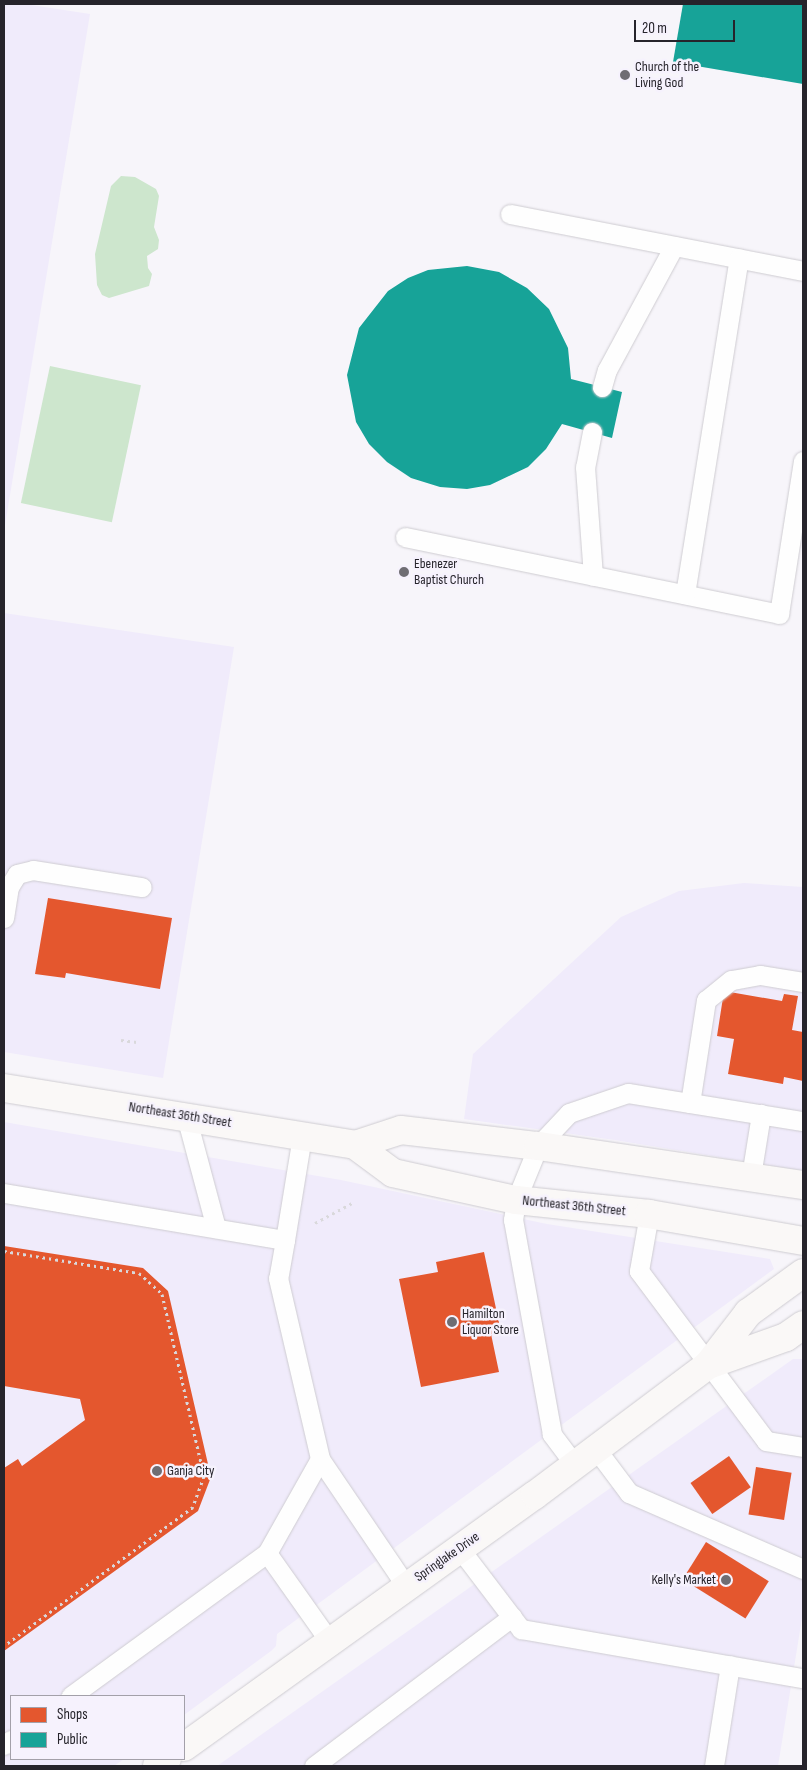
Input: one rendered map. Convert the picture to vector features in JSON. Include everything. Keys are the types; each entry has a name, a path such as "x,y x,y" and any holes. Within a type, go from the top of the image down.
{"main road":[{"name":"Northeast 36th Street","path":"4,1088 186,1116 355,1145 393,1173 516,1200 648,1214 803,1241"},
{"name":"Northeast 36th Street","path":"355,1145 401,1130 538,1146 803,1185"},
{"name":"Springlake Drive","path":"185,1746 575,1465 708,1365 748,1313 803,1273"},
{"name":"Springlake Drive","path":"708,1365 798,1335"}],"lane":[{"path":"510,214 803,271"},
{"path":"602,387 607,370 674,246"},
{"path":"685,594 739,258"},
{"path":"592,432 585,467 593,576"},
{"path":"405,537 779,614 803,461"},
{"path":"4,918 9,887 17,874 33,870 142,887"},
{"path":"690,1102 706,1000 731,980 760,975 803,982"},
{"path":"575,1465 552,1434 513,1220 516,1200 538,1146 569,1113 628,1093 803,1120"},
{"path":"751,1176 761,1114"},
{"path":"186,1116 216,1228"},
{"path":"302,1136 278,1278 320,1459 406,1586"},
{"path":"4,1193 285,1240"},
{"path":"648,1214 639,1271 766,1441 803,1447"},
{"path":"596,1449 629,1493 803,1569"},
{"path":"72,1695 267,1553 320,1459"},
{"path":"460,1548 521,1629 803,1678"},
{"path":"267,1553 330,1642"},
{"path":"314,1766 512,1617"},
{"path":"714,1766 730,1665"}],"path":[{"path":"121,1040 137,1042"},
{"path":"285,1240 354,1202"},
{"path":"4,1251 139,1274 162,1294 204,1476 193,1507 4,1646"}],"shaded area":[{"path":"4,4 25,4 90,14 4,531"},
{"path":"4,613 234,647 163,1078 4,1052"},
{"path":"744,883 803,887 803,1171 615,1140 464,1119 473,1054 621,917 679,891"},
{"path":"4,1122 341,1180 547,1224 770,1259 774,1269 277,1634 276,1646 271,1651 185,1714 185,1695 10,1695 10,1760 123,1760 114,1766 4,1766"},
{"path":"793,1359 803,1359 803,1612 778,1766 217,1766"}],"green space":[{"path":"121,176 135,177 156,189 159,196 154,227 159,240 158,249 147,256 148,268 152,274 149,286 109,298 102,295 97,285 95,254 111,186"},
{"path":"50,366 141,385 112,522 21,503"}],"building: Shops":[{"path":"48,898 172,918 160,989 66,973 65,978 35,974"},
{"path":"724,991 782,1001 784,994 798,996 792,1030 803,1032 803,1081 784,1077 783,1084 728,1074 734,1039 717,1036"},
{"path":"4,1246 143,1268 168,1291 211,1477 198,1511 4,1651 4,1468 18,1459 22,1466 85,1420 80,1399 4,1386"},
{"path":"484,1252 501,1332 491,1334 499,1372 421,1387 399,1279 438,1272 436,1262"},
{"path":"729,1456 751,1487 712,1514 690,1483"},
{"path":"756,1467 792,1473 784,1520 748,1514"},
{"path":"706,1542 769,1581 745,1619 683,1579"}],"building: Public":[{"path":"683,4 803,4 803,84 673,62"},
{"path":"467,266 499,272 527,288 549,309 568,348 571,379 622,392 612,438 562,424 546,449 528,467 490,485 467,489 440,487 411,478 387,462 369,444 356,422 347,375 359,328 388,291 408,278 428,270"}],"place":[{"name":"Church of the Living God","path":"625,75"},
{"name":"Ebenezer Baptist Church","path":"404,572"},
{"name":"Hamilton Liquor Store","path":"452,1322"},
{"name":"Ganja City","path":"157,1471"},
{"name":"Kelly's Market","path":"726,1580"}]}
